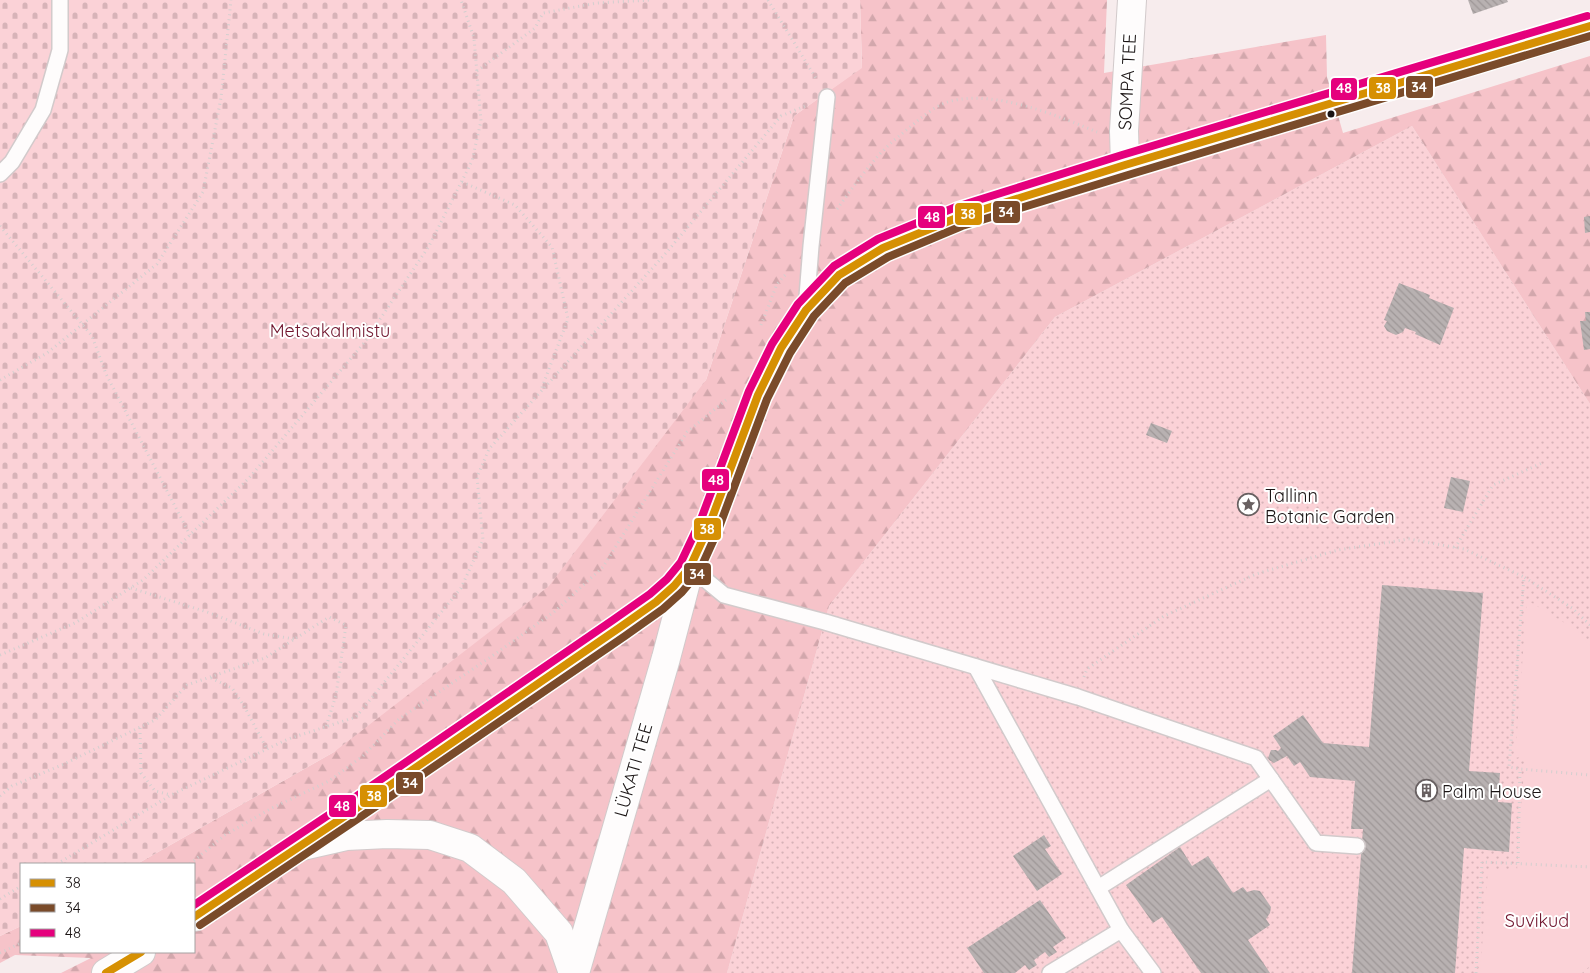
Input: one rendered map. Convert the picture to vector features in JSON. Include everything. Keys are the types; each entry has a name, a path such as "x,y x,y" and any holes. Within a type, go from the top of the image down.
{"main road":[{"name":"SOMPA TEE","path":"1125,164 1124,131 1132,0"},
{"path":"195,916 302,846 393,781 619,628 656,602 674,586 690,567 709,526 758,395 781,348 806,310 839,274 882,248 959,217 1125,164 1250,129 1590,26"},
{"name":"LÜKATI TEE","path":"574,973 666,658 690,567"},
{"path":"302,846 346,836 387,834 430,835 470,848 514,881 559,933 574,973"},
{"path":"106,973 139,953"}],"lane":[{"path":"0,174 12,162 43,110 60,50 60,0"},
{"path":"806,310 810,246 827,97"},
{"path":"690,567 724,595 825,622 1078,697 1256,758 1316,843 1357,846"},
{"path":"976,666 1121,930 1153,973"},
{"path":"1098,888 1271,779"},
{"path":"1050,973 1121,930"}],"path":[{"path":"0,380 47,353 157,264 204,192 221,98 231,0"},
{"path":"0,655 75,623 143,580 249,478 364,343 430,246 472,161 481,120 474,38 461,0"},
{"path":"477,72 535,28 544,13 596,2 651,0"},
{"path":"59,863 171,795 288,739 356,717 461,588 483,540 477,478 489,449 666,254 781,116 827,97 768,0"},
{"path":"760,329 777,284 810,246 856,183 892,142 929,112 950,101 976,98 1010,102 1102,134"},
{"path":"462,182 515,205 552,247 568,319 540,393"},
{"path":"0,226 92,336 106,374 190,535"},
{"path":"191,863 224,835 272,808 329,781 363,756 399,719 554,612 603,567 687,432 728,398"},
{"path":"1455,548 1493,485 1542,463"},
{"path":"1078,697 1087,669 1164,616 1256,574 1338,550 1409,540 1464,549 1524,577 1572,608 1590,625"},
{"path":"1524,577 1510,767 1590,775"},
{"path":"131,588 210,613 264,634 295,639"},
{"path":"0,796 12,786 64,764 155,720 187,685 265,658 329,617 346,625 336,695 326,727"},
{"path":"210,677 232,688 267,749"},
{"path":"140,728 141,773 155,791 171,795"},
{"path":"1518,863 1520,769"},
{"path":"1476,973 1482,862 1590,867"},
{"path":"0,899 20,887"},
{"path":"0,953 20,943"}],"green space":[{"name":"Metsakalmistu","path":"0,0 860,0 862,68 794,116 706,380 549,586 334,752 139,863 20,863 20,926 0,936"},
{"path":"860,0 1107,0 1104,73 1326,35 1327,77 1343,133 1590,56 1590,404 1412,126 1055,317 829,606 727,973 61,973 91,958 15,955 0,963 0,936 20,926 20,953 195,953 195,863 139,863 334,752 706,380 794,116 862,67"},
{"name":"Tallinn Botanic Garden","path":"1412,126 1590,404 1590,973 727,973 829,606 1055,317"},
{"name":"Suvikud","path":"1527,600 1578,631 1590,646 1590,966 1582,973 1480,973 1488,870 1517,870 1525,756 1515,758"}],"building":[{"path":"1468,0 1507,0 1508,2 1473,14"},
{"path":"1590,216 1590,232 1585,233 1584,217"},
{"path":"1399,283 1430,295 1429,298 1454,308 1440,345 1405,328 1403,332 1396,335 1387,331 1384,326 1387,321 1384,320"},
{"path":"1585,312 1590,312 1590,349 1584,350 1580,321 1586,321"},
{"path":"1151,423 1172,431 1167,443 1146,435"},
{"path":"1451,477 1470,481 1463,512 1444,508"},
{"path":"1382,585 1483,593 1469,771 1500,773 1498,802 1512,803 1509,852 1464,848 1455,973 1352,973 1363,829 1351,829 1355,781 1310,777 1300,762 1294,766 1287,756 1274,763 1268,758 1271,750 1278,751 1281,748 1273,736 1303,715 1323,743 1369,747"},
{"path":"1044,835 1051,846 1045,849 1062,874 1037,891 1013,856"},
{"path":"1180,847 1192,866 1208,856 1233,893 1243,887 1247,892 1260,891 1271,907 1266,919 1270,925 1248,940 1270,973 1201,973 1162,917 1153,923 1126,885"},
{"path":"1040,900 1066,938 1053,947 1057,952 1049,957 1045,952 1034,960 1037,965 1029,970 1025,965 1015,973 984,973 967,948"}],"transit line":[{"name":"48","path":"195,904 613,620 650,594 667,579 681,562 700,522 749,391 772,344 798,304 834,266 878,239 956,207 1122,155 1587,16"},
{"name":"38","path":"195,916 619,628 656,602 674,586 690,567 709,526 758,395 781,348 806,310 839,275 883,248 959,217 1125,165 1590,26"},
{"name":"34","path":"200,925 625,636 663,609 682,592 699,572 718,530 767,399 790,353 814,316 845,283 888,257 962,226 1590,36"},
{"name":"38","path":"106,973 139,953"}],"place":[{"name":"Tallinn Botanic Garden","path":"1249,505"},
{"name":"Palm House","path":"1426,791"}]}
